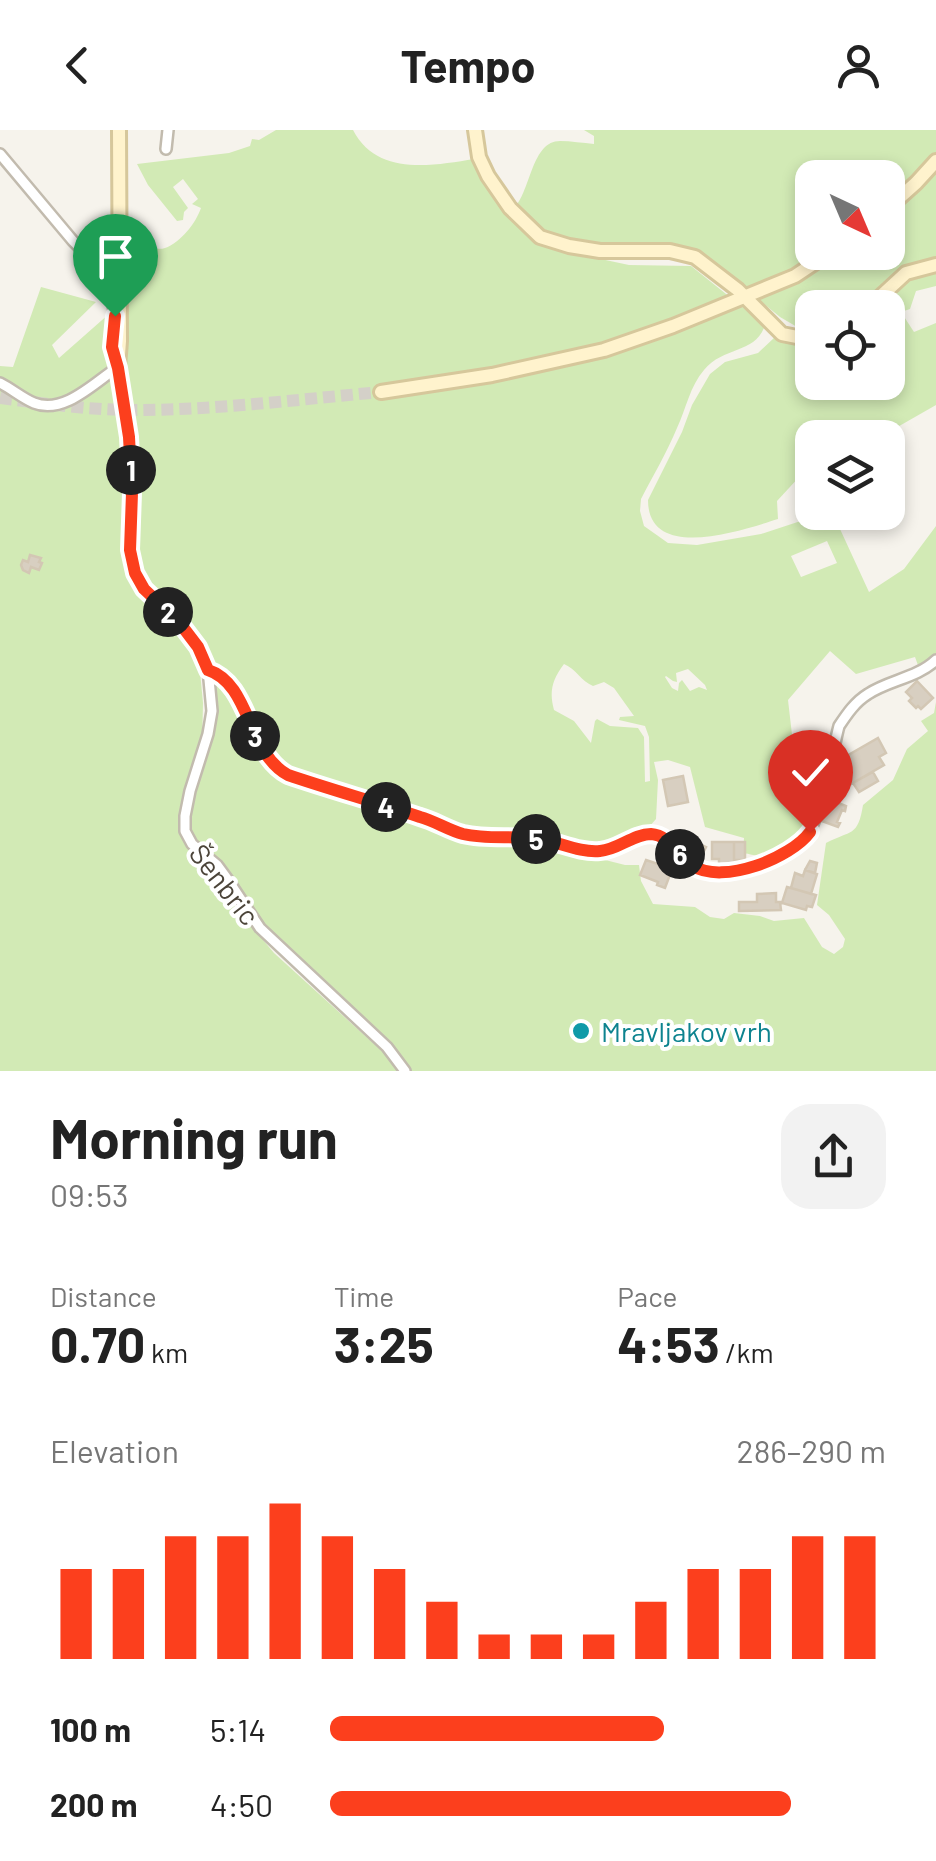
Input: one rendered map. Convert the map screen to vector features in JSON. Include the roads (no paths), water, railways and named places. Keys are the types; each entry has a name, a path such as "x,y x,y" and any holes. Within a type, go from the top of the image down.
{"street":[{"path":"118,130 118,368"},
{"path":"166,150 168,130"},
{"path":"475,130 479,157 488,176 510,208 540,238 600,251 670,251 695,257 782,334 795,337"},
{"path":"0,154 72,241 103,271 110,288 115,316 112,347 129,437 130,550 135,573 144,589 179,622 198,647 208,670 225,680 276,769 463,834 539,839 600,851 650,834 669,842 704,872 728,874 793,849 804,840 818,811 839,726 847,714 868,694 936,660"},
{"path":"905,193 936,161"},
{"path":"888,290 906,273 936,266"},
{"path":"382,392 492,376 604,350 674,326 804,270"},
{"path":"0,384 36,404 52,406 64,404 118,368"},
{"name":"Šenbric","path":"208,670 212,711 190,791 185,831 192,844 228,880 260,928 386,1048 405,1071"}],"tunnel":[{"path":"0,398 145,410 381,392"}],"place":[{"name":"Mravljakov vrh","path":"581,1031"}]}
